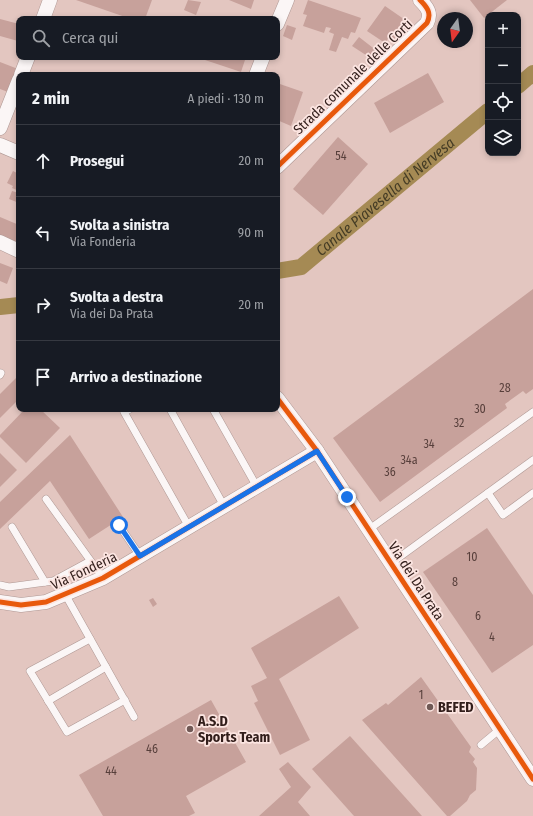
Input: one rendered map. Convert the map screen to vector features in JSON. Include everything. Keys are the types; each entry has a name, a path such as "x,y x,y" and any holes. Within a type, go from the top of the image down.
{"street":[{"path":"44,16 50,0"},
{"path":"280,17 287,0"},
{"name":"Strada comunale delle Corti","path":"280,164 427,23 430,17 429,12 420,0"},
{"path":"22,72 27,60"},
{"path":"257,72 262,60"},
{"path":"0,128 16,88"},
{"path":"0,145 16,152"},
{"path":"0,242 16,249"},
{"name":"Via dei Da Prata","path":"280,402 317,451 499,730 533,779"},
{"name":"Via Fonderia","path":"0,602 21,605 46,602 103,578 317,451"}],"lane":[{"path":"124,412 188,527"},
{"path":"172,412 224,506"},
{"path":"215,412 257,487"},
{"path":"368,530 533,412"},
{"path":"390,564 533,460"},
{"path":"488,493 503,515 533,493"},
{"path":"46,499 103,578"},
{"path":"119,525 140,556"},
{"path":"12,527 45,582"},
{"path":"0,585 9,587 53,581 90,561"},
{"path":"65,594 134,717"},
{"path":"90,638 30,671 67,732 124,700"},
{"path":"48,701 106,667"},
{"path":"481,745 499,730"}],"building":[{"path":"76,0 152,0 146,16 122,16"},
{"path":"188,0 201,2 196,15 184,10"},
{"path":"229,0 254,0 251,9"},
{"path":"308,0 361,18 355,33 351,32 348,39 342,37 336,52 329,50 334,34 329,32 331,28 326,27 324,33 303,26 307,15 303,14"},
{"path":"470,0 507,0 492,12 485,12 484,18"},
{"path":"385,6 411,24 395,39 390,36 385,43 367,31"},
{"path":"0,19 16,23 16,40 0,36"},
{"path":"287,25 296,28 292,40 283,36"},
{"path":"359,37 377,51 372,59 352,46"},
{"path":"205,60 245,60 241,72"},
{"path":"0,62 18,69 8,92 0,89"},
{"path":"428,73 444,102 390,133 374,103"},
{"path":"280,84 303,92 291,126 280,121"},
{"path":"338,137 368,164 323,215 293,189"},
{"path":"13,171 16,172 16,190 7,183"},
{"path":"12,191 16,192 16,202 9,199"},
{"path":"0,217 16,224 16,242 0,235"},
{"path":"0,263 13,268 7,284 0,281"},
{"path":"533,289 533,389 526,394 523,391 505,404 507,408 380,502 333,438"},
{"path":"16,378 16,402 0,418 0,394"},
{"path":"22,412 43,412 60,428 26,463 0,437 0,435"},
{"path":"70,435 123,517 89,539 50,481 0,529 0,502"},
{"path":"0,453 17,470 0,487"},
{"path":"487,528 533,595 533,645 492,673 423,572"},
{"path":"339,596 359,628 279,679 310,740 280,755 254,703 258,701 251,686 267,678 251,648"},
{"path":"153,598 157,604 153,607 149,600"},
{"path":"421,677 471,747 469,752 475,759 473,762 477,768 476,790 470,795 467,801 450,816 447,816 362,720 386,703 388,705"},
{"path":"211,700 246,762 186,796 195,813 189,816 103,816 79,775"},
{"path":"350,736 422,816 354,816 312,769"},
{"path":"288,762 311,787 298,802 310,816 259,816 291,787 279,769"}],"waterway":[{"name":"Canale Piavesella di Nervesa","path":"520,84 533,73"},
{"name":"Canale Piavesella di Nervesa","path":"531,75 533,82"},
{"name":"Canale Piavesella di Nervesa","path":"280,270 301,267 485,114"},
{"path":"0,307 16,305"}],"cycle path":[{"path":"280,164 427,23 429,13 425,5 420,0"},
{"path":"280,402 317,451 533,779"},
{"path":"0,602 21,605 46,602 103,578 317,451"}],"place":[{"name":"BEFED","path":"430,707"},
{"name":"A.S.D Sports Team","path":"190,729"}],"route":[{"path":"119,525 140,556 317,451 347,497"}]}
